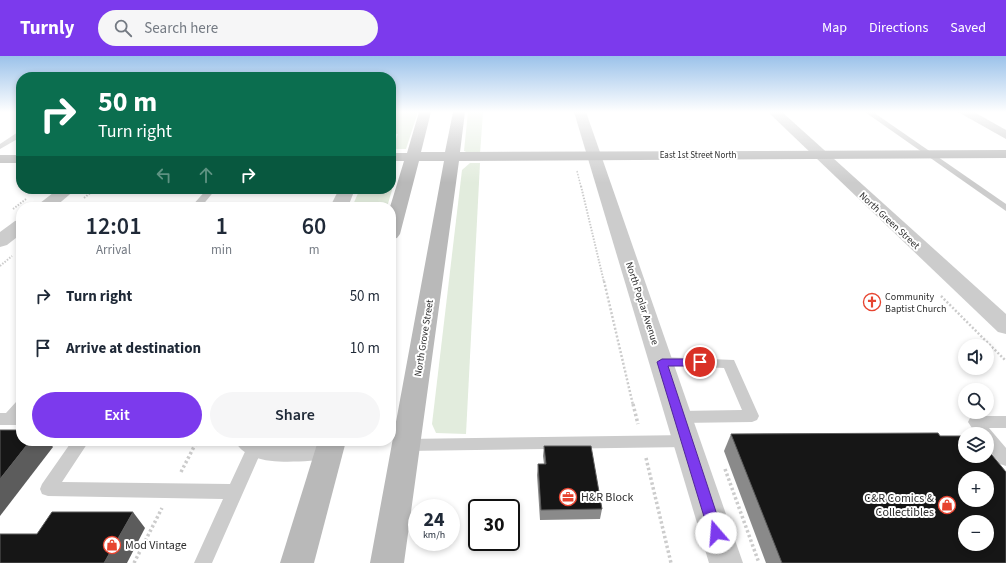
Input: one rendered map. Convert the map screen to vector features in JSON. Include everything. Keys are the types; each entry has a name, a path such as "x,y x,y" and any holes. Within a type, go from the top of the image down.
{"street":[{"path":"396,216 419,136"},
{"name":"North Grove Street","path":"387,563 456,136"},
{"name":"North Poplar Avenue","path":"582,136 584,156 662,362 726,563"},
{"name":"North Green Street","path":"799,136 1006,327"},
{"name":"East 1st Street North","path":"396,157 1006,154"},
{"path":"0,159 16,159"},
{"path":"396,172 401,176 404,186"},
{"path":"51,202 61,194"},
{"path":"0,241 16,229"},
{"path":"258,446 263,449 304,446"},
{"path":"297,563 330,446"}],"lane":[{"path":"902,136 1006,208"},
{"path":"0,147 16,137"},
{"path":"200,202 208,194"},
{"path":"662,362 729,363 752,416 679,417"},
{"path":"979,427 975,422 1006,422"},
{"path":"406,445 687,441"},
{"path":"994,445 1006,459"},
{"path":"78,446 48,489 235,492"},
{"path":"204,563 235,492 252,446"}],"path":[{"path":"584,156 642,442 671,563"},
{"path":"21,202 28,197"},
{"path":"11,210 16,206"}],"green space":[{"path":"397,136 410,136 406,149 396,149"},
{"path":"466,136 481,136 480,154 464,151"},
{"path":"470,163 480,163 466,434 436,433 432,424 462,170"},
{"path":"358,194 391,194 388,202 354,202"}],"building":[{"path":"0,430 16,430 16,446 26,446 0,479"},
{"path":"938,433 940,436 958,436 958,463 994,463 994,457 1006,472 1006,563 782,563 731,434"},
{"name":"H&R Block","path":"544,446 591,446 602,509 541,510 538,464 546,464"},
{"path":"52,512 133,512 104,563 0,563 0,534 37,534"}],"place":[{"name":"Community Baptist Church","path":"872,302"},
{"name":"H&R Block","path":"568,497"},
{"name":"C&R Comics & Collectibles","path":"947,505"},
{"name":"Mod Vintage","path":"112,545"}],"route":[{"path":"700,362 662,362 716,533"}]}
